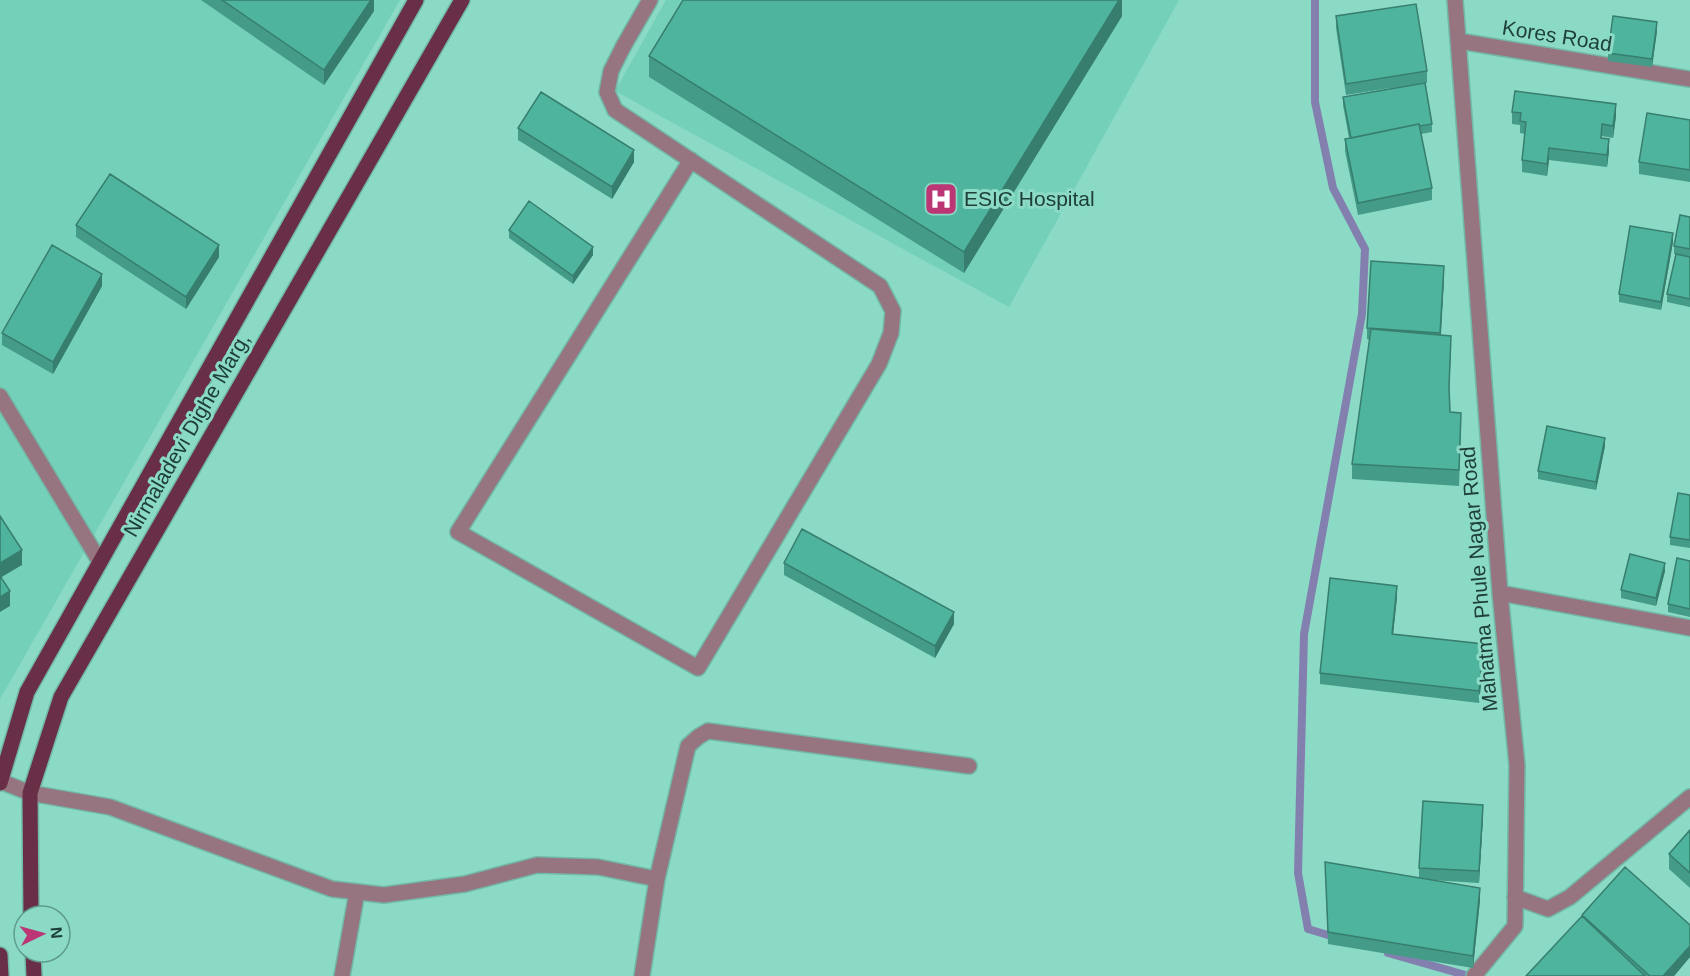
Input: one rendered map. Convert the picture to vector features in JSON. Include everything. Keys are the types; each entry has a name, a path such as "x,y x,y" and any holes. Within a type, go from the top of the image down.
{"main road":[{"name":"Nirmaladevi Dighe Marg,","path":"0,782 27,692 416,0"},
{"name":"Nirmaladevi Dighe Marg,","path":"31,904 30,793 61,697 462,0"},
{"path":"0,955 1,976"}],"street":[{"path":"650,0 611,71 607,92 615,110 692,160 880,286 893,311 891,333 879,364 698,668 458,532 692,160"},
{"path":"1455,0 1459,41"},
{"name":"Kores Road","path":"1459,41 1690,79"},
{"name":"Mahatma Phule Nagar Road","path":"1459,41 1500,592 1517,765 1515,926 1478,971"},
{"path":"0,396 100,562"},
{"path":"1500,592 1690,628"},
{"path":"642,976 657,879 687,746 698,736 708,731 969,766"},
{"path":"0,782 30,793 110,807 332,889 384,895 465,884 537,865 598,867 657,879"},
{"path":"1515,897 1548,909 1570,897 1690,797"},
{"path":"342,976 357,892"}],"shaded area":[{"path":"0,0 400,0 0,699"},
{"name":"ESIC Hospital","path":"666,0 1179,0 1009,307 615,91"}],"building":[{"path":"222,0 371,0 324,70"},
{"name":"ESIC Hospital","path":"683,0 1119,0 964,252 649,56"},
{"path":"1416,4 1427,71 1346,84 1336,16"},
{"path":"1613,16 1657,22 1652,59 1608,53"},
{"path":"1425,83 1432,124 1420,126 1419,124 1351,138 1343,97"},
{"path":"1515,91 1616,104 1613,126 1602,124 1601,138 1609,139 1607,155 1549,148 1547,164 1522,160 1526,122 1520,121 1521,113 1512,112"},
{"path":"541,92 634,150 612,187 518,128"},
{"path":"1647,113 1690,120 1690,170 1639,162"},
{"path":"1419,124 1432,188 1358,203 1345,139"},
{"path":"110,174 219,245 186,297 76,225"},
{"path":"529,201 593,247 573,276 509,230"},
{"path":"1680,215 1690,217 1690,249 1674,246"},
{"path":"1630,226 1673,233 1661,302 1619,294"},
{"path":"52,245 102,274 53,362 2,333"},
{"path":"1676,254 1690,257 1690,299 1667,294"},
{"path":"1371,261 1444,266 1440,333 1367,328"},
{"path":"1371,329 1451,336 1450,412 1461,413 1459,470 1352,464"},
{"path":"1547,426 1605,438 1596,482 1538,471"},
{"path":"1678,493 1690,495 1690,540 1670,537"},
{"path":"0,516 22,550 0,563"},
{"path":"802,529 954,612 935,646 784,563"},
{"path":"1630,554 1665,563 1656,598 1621,590"},
{"path":"1677,558 1690,561 1690,609 1668,604"},
{"path":"0,576 10,591 0,597"},
{"path":"1330,578 1397,586 1392,634 1484,644 1479,691 1320,673"},
{"path":"1423,801 1483,805 1479,871 1419,868"},
{"path":"1690,830 1690,873 1669,854"},
{"path":"1325,862 1480,888 1473,956 1328,932"},
{"path":"1625,867 1690,925 1690,946 1663,976 1650,976 1582,915"},
{"path":"1582,916 1645,976 1526,976"}],"waterway":[{"path":"1315,0 1315,102 1333,188 1365,249 1362,314 1304,634 1298,873 1308,929 1338,938"},
{"path":"1388,953 1469,976"}],"place":[{"name":"ESIC Hospital","path":"941,199"}]}
